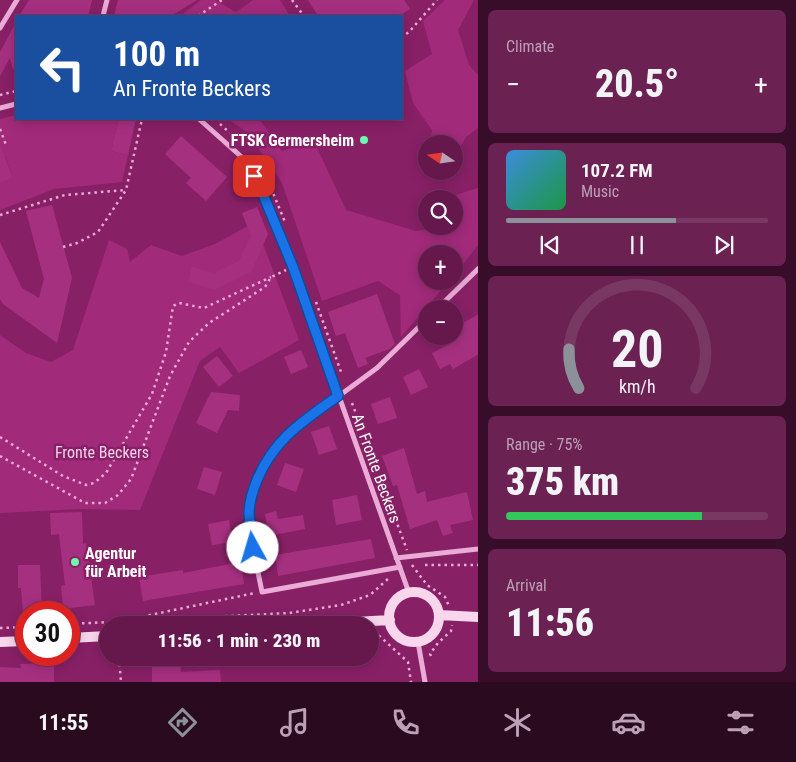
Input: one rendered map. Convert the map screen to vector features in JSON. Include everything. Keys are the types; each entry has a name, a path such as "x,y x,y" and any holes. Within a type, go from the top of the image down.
{"main road":[{"path":"417,592 433,600 439,615 436,630 425,640 418,642 402,639 392,628 390,620 392,606 402,595 417,592"},
{"path":"439,615 478,617"},
{"path":"379,621 390,620"},
{"path":"80,637 99,636"},
{"path":"0,642 15,641"}],"street":[{"path":"0,28 17,0"},
{"path":"103,15 107,0"},
{"path":"0,108 15,104"},
{"name":"An Fronte Beckers","path":"200,120 245,160 262,192 293,267 409,593"},
{"path":"446,300 478,268"},
{"path":"400,567 262,592 253,548 249,512 254,489 262,468 276,446 291,431 377,368 418,328"},
{"path":"396,558 478,549"},
{"path":"418,642 425,682"}],"path":[{"path":"200,15 222,0"},
{"path":"292,0 303,15"},
{"path":"403,36 437,0"},
{"path":"0,96 15,91"},
{"path":"63,247 77,243 98,232 126,190 142,120"},
{"path":"0,129 6,145"},
{"path":"0,215 65,195 126,190"},
{"path":"0,437 63,476 86,485 94,483 106,472 152,394 166,352 173,306 179,303 204,308 293,267"},
{"path":"0,456 85,503 105,503 118,495 131,479 170,376 189,342 209,324 265,287 271,277"},
{"path":"230,616 289,613 341,606 370,595 400,567 411,564 478,565"},
{"path":"147,616 262,592"},
{"path":"80,623 99,623"},
{"path":"0,628 15,627"},
{"path":"379,636 408,662 411,682"},
{"path":"120,666 121,682"}],"green space":[{"path":"201,0 215,0 236,12 253,0 280,0 289,15 181,15"},
{"path":"445,0 474,0 458,30 469,65 478,75 478,128 466,137 463,142 463,135 431,135 432,130 413,103 405,71 432,54 423,21"},
{"path":"15,115 15,120 119,120 111,151 128,155 122,182 54,189 0,210 0,183 13,178 5,156 0,157 0,119"},
{"path":"229,120 260,120 282,151 314,141 346,210 418,231 418,235 463,235 463,193 478,188 478,245 463,264 463,245 418,245 418,290 441,290 433,300 418,300 418,317 401,337 400,295 378,281 322,301 282,183 247,132"},
{"name":"Fronte Beckers","path":"255,222 299,340 239,373 220,347 200,361 140,510 79,509 0,513 0,335 26,353 51,362 73,350 109,240 127,249 130,262 151,245 182,256 215,244"}],"building":[{"path":"29,0 92,0 88,15 20,15"},
{"path":"118,0 197,0 173,15 114,15"},
{"path":"308,0 404,0 410,9 401,15 317,15"},
{"path":"15,24 15,68 13,69 10,58 0,76 0,52"},
{"path":"119,120 136,120 128,155 111,151"},
{"path":"181,136 227,177 206,201 186,183 191,178 165,154"},
{"path":"0,147 13,178 0,183"},
{"path":"52,205 72,278 57,343 3,304 0,299 0,242 22,288 39,298 44,279 26,211"},
{"path":"257,207 268,234 251,272 214,290 188,282 192,267 214,273 239,261 251,236 242,213"},
{"path":"377,294 395,344 390,349 365,358 368,364 358,368 345,333 336,336 328,312"},
{"path":"478,315 478,355 453,369 450,364 440,369 432,353 447,345 463,345 463,323"},
{"path":"301,350 308,367 291,374 284,357"},
{"path":"217,356 233,376 219,387 203,367"},
{"path":"419,369 428,387 411,395 403,377"},
{"path":"211,392 240,395 239,411 228,410 217,433 196,423"},
{"path":"390,397 397,418 378,424 371,404"},
{"path":"329,426 337,449 319,455 311,432"},
{"path":"404,448 417,494 425,491 427,502 467,492 473,520 450,525 453,533 443,536 437,520 410,529 397,485 393,486 382,456"},
{"path":"285,463 304,469 296,492 277,485"},
{"path":"204,467 222,472 215,495 197,489"},
{"path":"357,495 362,520 336,525 332,500"},
{"path":"276,511 278,519 303,515 305,529 269,536 265,514"},
{"path":"82,512 83,544 86,543 95,605 80,607 80,601 62,601 61,586 65,585 59,534 51,535 50,513"},
{"path":"229,520 233,542 212,545 208,524"},
{"path":"371,539 375,558 278,576 275,555"},
{"path":"241,562 244,584 143,601 139,577 183,570 183,573"},
{"path":"18,565 40,565 42,601 22,601 21,588 18,588"},
{"path":"20,666 54,666 54,682 0,682 0,667 21,668"},
{"path":"152,666 181,666 181,672 220,670 221,682 152,682"}],"place":[{"name":"FTSK Germersheim","path":"364,140"},
{"name":"Agentur für Arbeit","path":"75,562"}],"route":[{"path":"253,548 249,512 254,489 262,468 276,446 291,431 338,396 293,267 254,176"}]}
